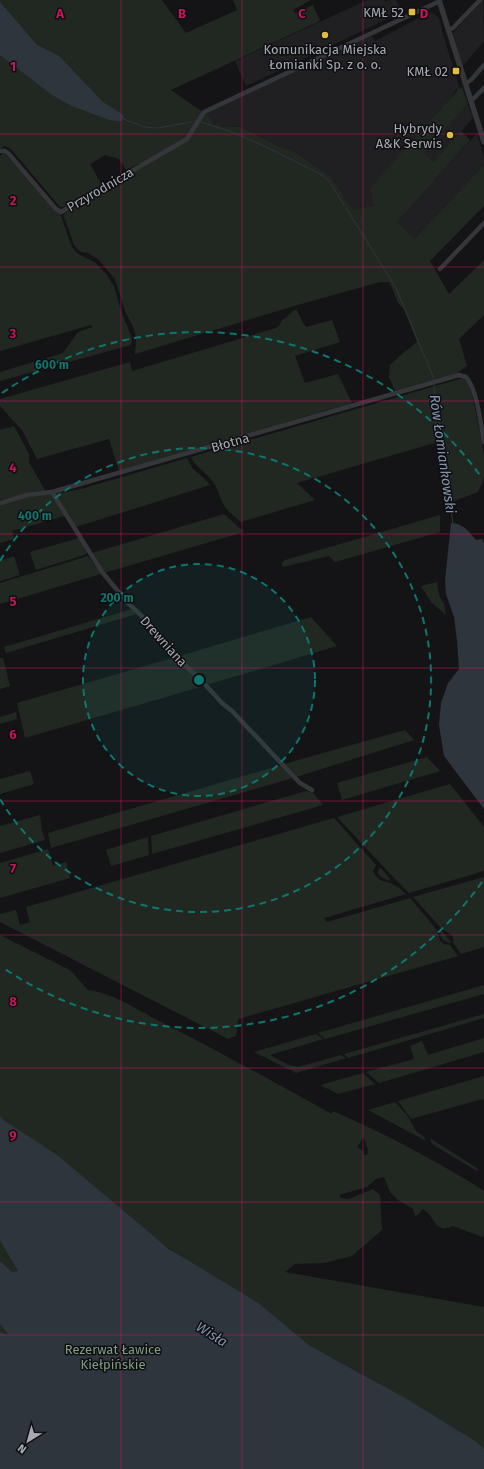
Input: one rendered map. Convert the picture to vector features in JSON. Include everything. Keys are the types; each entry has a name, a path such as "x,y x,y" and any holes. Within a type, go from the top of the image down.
{"street":[{"path":"448,30 453,28 480,0"},
{"path":"439,1 471,101 482,126 484,142"},
{"name":"Przyrodnicza","path":"0,151 5,151 8,153 56,209 61,212 187,139 204,112 439,1"},
{"path":"466,84 484,65"},
{"path":"471,101 484,88"},
{"path":"440,269 484,223"},
{"name":"Błotna","path":"0,503 27,495 52,492 459,375 466,377 471,383 484,442"},
{"name":"Drewniana","path":"52,492 95,563 127,602 146,620 155,633 222,703 232,711 300,784 312,790"}],"shaded area":[{"name":"Komunikacja Miejska Łomianki Sp. z o. o.","path":"367,0 384,0 386,2 396,0 402,12 246,86 235,61"},
{"path":"483,0 484,41 462,67 453,33"},
{"path":"430,12 439,18 459,86 374,205 353,211 331,177 295,152 280,147 240,127 219,126 208,122 204,112 372,36 375,41"},
{"path":"468,104 473,118 433,162 423,153"},
{"path":"477,133 484,157 484,165 414,239 396,222"}],"green space":[{"path":"0,0 162,0 186,33 237,10 233,0 311,0 293,10 295,13 313,5 320,21 171,90 210,117 213,124 219,126 240,127 280,147 295,152 331,177 353,210 374,205 370,188 457,91 459,86 460,89 462,87 468,104 424,153 433,162 461,131 470,140 397,222 414,239 484,165 484,206 430,261 449,294 484,260 484,315 459,339 467,366 455,374 395,391 389,377 390,365 417,342 404,309 398,303 389,282 380,282 294,306 135,354 136,340 134,329 125,311 115,279 98,259 88,253 81,252 74,245 63,214 144,166 138,164 126,170 119,159 105,155 90,164 102,185 64,207 60,207 10,148 4,146 0,149"},
{"path":"4,153 60,213 72,247 78,254 96,263 114,286 121,311 132,338 131,345 0,381 0,372 63,353 78,332 93,327 91,325 0,351 0,156"},
{"path":"296,309 306,327 332,320 340,342 295,356 305,383 338,374 352,403 119,471 109,439 37,459 22,430 0,406 0,399 130,362 132,371 276,328 282,320"},
{"path":"463,378 468,382 472,393 484,454 484,477 478,492 449,503 441,441 297,483 315,500 241,522 225,507 215,485 210,478 195,464 191,457"},
{"path":"14,426 29,455 29,462 46,492 0,500 0,430"},
{"path":"187,458 193,469 210,485 76,527 56,494 81,489"},
{"path":"52,493 65,516 12,531 14,539 0,543 0,504 31,496 40,496"},
{"path":"224,514 244,532 104,573 92,553"},
{"path":"440,515 440,532 335,562 329,556 283,567 282,565 285,560"},
{"path":"79,538 87,553 36,570 30,552"},
{"path":"14,556 20,575 0,581 0,561"},
{"path":"88,556 101,574 0,604 0,583"},
{"path":"437,582 439,595 444,604 446,615 431,602 421,586"},
{"path":"132,609 137,614 6,653 4,647"},
{"path":"311,617 337,646 207,685 179,656"},
{"path":"176,657 204,686 25,738 17,703"},
{"path":"0,658 3,658 10,686 0,689"},
{"path":"16,712 17,719 0,724 0,717"},
{"path":"405,730 414,740 296,777 284,764"},
{"path":"427,757 440,771 342,800 337,783"},
{"path":"281,765 293,778 51,848 48,833"},
{"path":"30,771 34,784 0,794 0,779"},
{"path":"450,784 484,827 484,871 409,893 337,817"},
{"path":"306,791 312,792 323,805 152,854 151,836"},
{"path":"40,815 45,840 0,853 0,826"},
{"path":"334,818 376,865 373,871 378,878 399,888 406,894 324,918 327,922 410,898 437,930 440,941 444,944 450,945 458,956 238,1019 236,1036 228,1039 0,922 0,914 16,910 20,925 30,922 26,907"},
{"path":"148,837 149,855 111,866 106,850"},
{"path":"48,849 53,866 66,862 70,878 0,898 0,863"},
{"path":"379,868 381,868 390,879 389,881 381,877 378,873"},
{"path":"484,877 484,947 461,954 452,941 454,941 452,935 441,928 413,897"},
{"path":"441,930 451,942 450,943 442,938 440,932"},
{"path":"0,935 70,970 88,990 107,995 126,1003 227,1056 332,1114 333,1111 410,1148 484,1191 484,1235 482,1237 453,1226 449,1228 442,1228 436,1224 429,1214 423,1209 418,1215 415,1216 413,1209 398,1200 390,1192 384,1177 376,1179 367,1187 339,1195 341,1198 349,1199 373,1189 380,1195 382,1230 352,1256 324,1263 295,1264 285,1272 484,1307 484,1469 0,1469 0,1136 119,1242 175,1253 0,1116","holes":["364,1137 368,1154 364,1155 363,1151 357,1147"]},
{"path":"484,985 484,994 325,1039 318,1033"},
{"path":"484,1014 484,1018 348,1058 344,1054"},
{"path":"316,1034 323,1039 270,1055 289,1065 298,1067 341,1055 346,1058 296,1073 254,1052"},
{"path":"484,1038 484,1052 379,1083 366,1072 414,1059 410,1046 422,1041 428,1055"},
{"path":"363,1073 375,1084 338,1094 320,1085"},
{"path":"484,1076 484,1100 482,1099 411,1119 398,1101"},
{"path":"395,1102 407,1115 416,1131 423,1136 426,1141 368,1110"},
{"path":"430,1138 478,1169 477,1171 432,1144"}],"water":[{"path":"0,2 37,45 59,56 103,102 122,114 124,117 122,121 109,120 72,106 52,95 0,55"},
{"path":"451,523 462,526 476,540 482,539 484,543 484,809 444,756 439,725 441,703 448,683 459,669 454,617 446,594 445,580"},
{"name":"Rezerwat Ławice Kiełpińskie","path":"0,1116 5,1121 57,1155 169,1249 257,1302 310,1346 405,1398 475,1441 484,1449 484,1469 0,1469 0,1332 9,1335 0,1324 0,1261 12,1272 18,1271 0,1240"}],"waterway":[{"name":"Rów Łomiankowski","path":"123,119 145,127 157,128 192,122"},
{"name":"Rów Łomiankowski","path":"200,122 247,138 322,175 329,181 344,205"},
{"name":"Rów Łomiankowski","path":"346,208 396,288 434,379 433,381"},
{"name":"Rów Łomiankowski","path":"434,385 453,524"}],"place":[{"name":"KMŁ 52","path":"412,12"},
{"name":"Komunikacja Miejska Łomianki Sp. z o. o.","path":"325,35"},
{"name":"KMŁ 02","path":"456,71"},
{"name":"Hybrydy A&K Serwis","path":"450,135"}],"water label":[{"name":"Wisła","path":"212,1334"}]}
